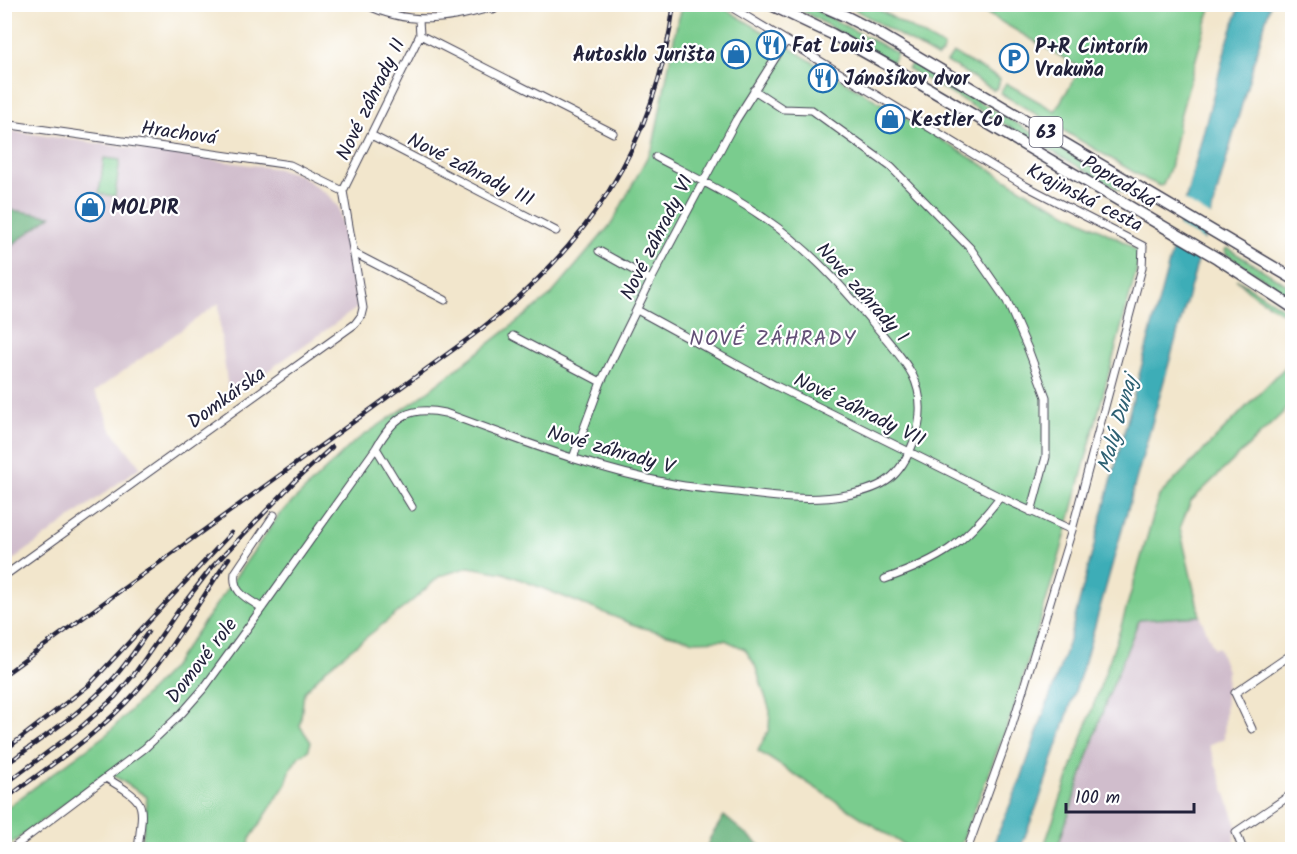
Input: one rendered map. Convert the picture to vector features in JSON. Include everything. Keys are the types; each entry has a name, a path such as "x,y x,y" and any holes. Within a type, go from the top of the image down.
{"main road":[{"name":"Popradská","path":"769,4 842,39 1217,258 1293,307"},
{"name":"Popradská","path":"818,4 878,33 1293,278"}],"street":[{"path":"365,4 406,19 419,20 448,18 497,6"},
{"name":"Krajinská cesta","path":"726,4 1024,185 1143,246 1142,268 1072,530 1011,729 967,849"},
{"name":"Nové záhrady II","path":"342,191 420,35 419,20"},
{"path":"420,35 613,133"},
{"name":"Nové záhrady VI","path":"573,459 601,382 651,280 754,90 786,41"},
{"path":"754,90 783,109 812,110 891,167 971,249 1007,301 1046,397 1046,457 1030,512"},
{"name":"Hrachová","path":"4,124 290,165 342,191"},
{"name":"Nové záhrady III","path":"371,135 556,231"},
{"name":"Nové záhrady I","path":"656,157 766,219 820,263 846,292 903,361 916,384 921,416 910,452"},
{"name":"Domkárska","path":"4,576 355,324 363,308 342,191"},
{"path":"599,251 651,280"},
{"path":"354,253 445,300"},
{"name":"Nové záhrady VII","path":"637,310 774,385 1030,512 1072,530"},
{"path":"513,336 601,382"},
{"name":"Nové záhrady V","path":"376,448 386,429 397,420 416,412 428,411 444,413 573,459 674,484 761,495 833,498 862,492 883,484 903,466 910,452"},
{"path":"376,448 412,507"},
{"name":"Domové role","path":"10,849 145,748 204,688 376,448"},
{"path":"885,579 914,569 954,547 968,535 1000,497"},
{"path":"262,608 238,591 233,583 235,573 273,515"},
{"path":"1252,729 1235,693 1293,654"},
{"path":"106,778 139,800 142,812 138,849"},
{"path":"1243,849 1236,832 1293,794"}],"shaded area":[{"path":"5,130 279,169 300,175 328,195 339,208 357,308 229,398 219,303 94,392 102,404 109,426 140,467 5,566 5,250 51,216 5,209"},
{"path":"1200,616 1214,649 1218,647 1227,671 1224,738 1209,745 1237,826 1234,840 1237,849 1057,850 1106,702 1139,620"}],"green space":[{"path":"683,5 719,5 1029,193 1126,243 1141,254 1061,551 1013,711 959,849 910,849 758,751 769,729 770,711 755,665 745,649 725,640 695,641 640,627 504,573 469,567 440,576 411,602 326,669 304,692 300,726 311,742 308,751 299,756 291,768 286,784 250,839 248,849 141,849 147,797 108,772 4,849 4,810 108,733 171,669 279,515 354,442 418,399 550,296 612,223 653,146 677,24"},
{"path":"788,5 806,5 897,53 892,62"},
{"path":"847,5 871,5 944,47 942,53 937,57"},
{"path":"972,5 1211,5 1178,124 1170,168 1163,185 1160,186 1147,180 1000,93 1006,83 1055,111 1081,68"},
{"path":"953,53 1000,79 998,87 994,90 947,62"},
{"path":"912,63 1144,197 1143,202 908,69"},
{"path":"104,158 120,160 115,196 99,194"},
{"path":"5,209 51,216 5,250"},
{"path":"1227,248 1292,288 1292,297 1226,254"},
{"path":"1236,279 1291,313 1292,319 1251,293"},
{"path":"1292,360 1292,404 1191,501 1180,528 1200,616 1139,620 1106,702 1057,849 1043,849 1120,630 1159,496"},
{"path":"724,816 764,849 706,849"}],"water":[{"path":"1240,5 1270,5 1085,661 1040,798 1020,849 991,850 1021,779 1068,644 1227,43"}],"pier":[{"path":"1184,200 1212,217 1207,237 1178,220"},
{"path":"1177,225 1205,241 1200,259 1172,242"}],"railway":[{"path":"4,675 472,336 513,303 549,268 581,231 609,191 632,149 650,104 665,56 674,4"},
{"path":"4,785 80,728 115,697 212,567 297,479 332,447"},
{"path":"4,751 89,685 231,533"},
{"path":"4,800 105,723 135,693 172,644 229,558"},
{"path":"4,766 99,693 121,669 148,632"}],"place":[{"name":"Fat Louis","path":"771,45"},
{"name":"Autosklo Jurišta","path":"736,54"},
{"name":"P+R Cintorín Vrakuňa","path":"1014,58"},
{"name":"Jánošíkov dvor","path":"823,78"},
{"name":"Kestler Co","path":"890,119"},
{"name":"MOLPIR","path":"90,207"}],"district":[{"name":"NOVÉ ZÁHRADY","path":"773,338"}],"water label":[{"name":"Malý Dunaj","path":"1117,424"}]}
